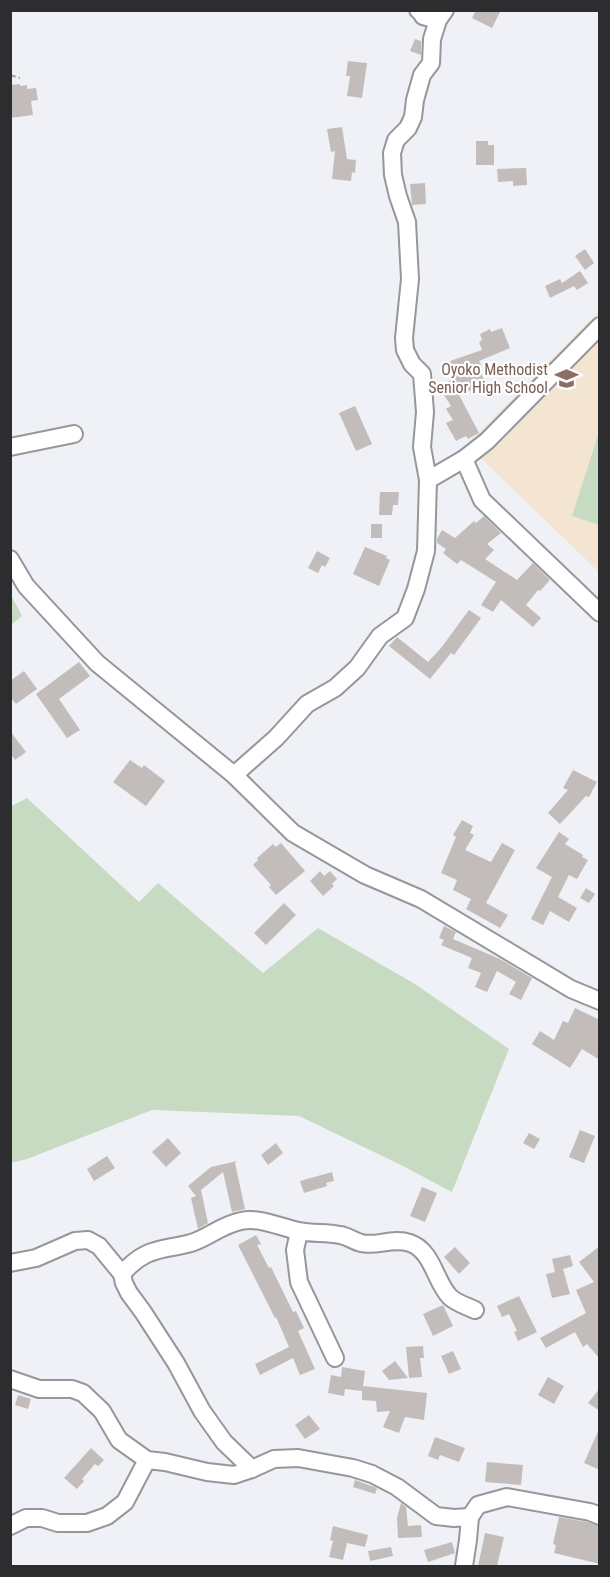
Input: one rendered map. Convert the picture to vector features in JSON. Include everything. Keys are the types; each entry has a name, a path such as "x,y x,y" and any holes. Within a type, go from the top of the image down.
{"street":[{"path":"234,775 276,738 307,704 335,688 357,668 380,636 405,618 416,589 426,551 428,480 422,447 425,412 422,374 412,364 405,350 404,338 410,279 407,222 393,175 392,153 396,140 408,128 414,117 415,100 422,75 431,63 432,39 440,14 423,16 418,10"},
{"path":"428,480 464,459 487,441 600,326"},
{"path":"10,447 74,434"},
{"path":"464,459 482,500 600,613"},
{"path":"10,559 26,586 97,663 234,775 293,833 365,876 422,899 571,989 600,1001"},
{"path":"122,1274 130,1264 144,1254 192,1242 227,1224 244,1220 264,1221 299,1232 340,1235 362,1244 394,1240 412,1244 425,1253 451,1299 475,1310"},
{"path":"299,1232 295,1250 299,1282 335,1358"},
{"path":"10,1263 36,1258 75,1241 88,1240 99,1246 122,1274 129,1293 176,1363 202,1411 224,1442 252,1469"},
{"path":"10,1379 39,1389 72,1389 84,1393 102,1411 119,1440 147,1461 165,1462 207,1472 234,1475 274,1459 298,1458 353,1468 372,1474 397,1487 436,1516 470,1517"},
{"path":"10,1526 26,1518 42,1518 57,1523 87,1523 107,1516 125,1502 147,1461"},
{"path":"464,1566 470,1517 478,1505 507,1497 590,1512 600,1516"}],"path":[{"path":"10,75 20,78"}],"shaded area":[{"name":"Oyoko Methodist Senior High School","path":"599,311 599,572 467,445"}],"green space":[{"path":"599,432 599,525 572,516"},
{"path":"10,593 22,616 11,625 10,625"},
{"path":"27,798 139,902 158,883 263,973 318,928 415,984 509,1049 452,1192 299,1116 152,1110 27,1159 11,1163 10,807"}],"building":[{"path":"476,10 501,10 492,28 472,18"},
{"path":"415,39 421,41 421,55 410,51"},
{"path":"348,61 367,63 362,98 347,96 350,76 346,76"},
{"path":"20,84 20,86 27,85 27,89 36,88 38,100 31,101 33,115 10,118 10,85"},
{"path":"342,127 347,159 356,160 355,173 352,172 351,181 332,179 335,151 331,152 327,129"},
{"path":"476,141 488,141 488,145 494,145 494,165 476,165"},
{"path":"526,168 527,185 513,186 513,181 498,182 497,169"},
{"path":"425,183 426,204 412,205 410,184"},
{"path":"585,249 594,263 585,270 575,256"},
{"path":"580,271 588,283 577,290 574,286 550,298 545,286 560,279 562,283"},
{"path":"502,328 510,348 479,361 481,365 478,366 486,384 459,395 479,433 468,439 466,436 456,441 446,423 453,420 446,409 451,406 439,387 456,377 450,361 482,350 479,342 482,340 480,334 490,329 491,332"},
{"path":"355,406 372,444 356,451 339,413"},
{"path":"380,492 399,492 398,505 393,505 392,515 379,515"},
{"path":"484,516 501,533 487,544 494,550 485,559 517,580 533,563 550,580 526,605 541,618 533,627 501,600 493,612 481,605 496,582 461,560 457,564 443,553 446,549 437,543 442,530 455,538 474,521 476,523"},
{"path":"371,524 382,524 382,538 371,538"},
{"path":"365,547 387,556 386,558 390,560 379,586 353,574"},
{"path":"317,551 330,558 325,567 322,565 318,573 308,568"},
{"path":"469,610 481,618 454,655 451,653 430,679 389,646 397,637 428,662"},
{"path":"79,662 90,676 59,699 80,730 67,738 36,694"},
{"path":"24,671 37,689 16,704 10,697 10,681"},
{"path":"10,731 26,752 15,760 10,753"},
{"path":"130,760 142,768 144,765 165,781 146,806 113,782"},
{"path":"573,770 597,782 589,797 586,796 560,824 548,813 568,790 563,788"},
{"path":"462,820 473,826 470,833 474,835 465,850 491,862 502,843 515,850 486,903 508,915 500,928 466,909 471,899 453,890 457,880 441,873 456,837 453,835"},
{"path":"559,832 569,839 565,844 588,860 577,879 569,875 558,897 577,908 569,922 550,911 543,925 531,919 552,877 536,868"},
{"path":"281,843 305,871 276,895 269,887 271,885 253,865 258,860 257,858 273,844 276,847"},
{"path":"320,871 324,876 330,871 337,879 332,884 334,886 323,896 310,881"},
{"path":"586,888 595,894 589,903 580,898"},
{"path":"284,903 296,915 266,945 254,933"},
{"path":"444,926 456,932 453,939 500,959 532,978 521,1000 509,994 516,982 497,971 487,992 475,987 481,973 468,968 472,958 441,945 444,940 439,938"},
{"path":"575,1008 600,1020 600,1060 582,1049 570,1068 532,1044 540,1031 554,1040 563,1021 568,1023"},
{"path":"580,1130 595,1136 584,1163 569,1157"},
{"path":"529,1133 540,1139 534,1149 523,1143"},
{"path":"168,1138 181,1153 166,1167 152,1152"},
{"path":"276,1143 283,1153 268,1165 261,1155"},
{"path":"107,1156 115,1168 94,1181 87,1169"},
{"path":"237,1161 235,1163 245,1209 232,1212 223,1172 201,1190 208,1223 198,1229 191,1198 196,1196 188,1186 211,1167"},
{"path":"332,1172 334,1181 326,1183 327,1186 304,1193 300,1181"},
{"path":"422,1187 437,1193 425,1222 410,1216"},
{"path":"256,1235 261,1244 257,1245 304,1328 298,1331 315,1369 300,1375 293,1358 260,1375 255,1364 289,1347 238,1245"},
{"path":"600,1246 600,1359 587,1344 583,1347 575,1332 546,1348 540,1338 586,1313 576,1290 594,1282 579,1262"},
{"path":"455,1247 470,1263 459,1274 444,1257"},
{"path":"570,1255 573,1266 563,1269 570,1294 552,1298 546,1274 555,1272 552,1259"},
{"path":"519,1296 537,1332 518,1341 514,1332 517,1331 509,1314 502,1317 497,1306"},
{"path":"443,1305 453,1326 433,1336 423,1314"},
{"path":"423,1346 424,1358 420,1358 422,1377 409,1378 406,1347"},
{"path":"453,1351 461,1369 449,1374 441,1356"},
{"path":"395,1361 408,1378 389,1380 382,1371"},
{"path":"342,1367 365,1371 363,1386 427,1393 424,1420 405,1417 399,1433 383,1427 390,1411 377,1412 376,1401 362,1400 362,1391 345,1389 344,1396 328,1393 331,1375 341,1377"},
{"path":"548,1377 564,1386 554,1404 538,1395"},
{"path":"600,1388 600,1411 588,1403"},
{"path":"18,1395 31,1399 28,1409 15,1405"},
{"path":"309,1415 320,1429 305,1439 295,1425"},
{"path":"600,1427 600,1470 584,1463"},
{"path":"435,1437 465,1448 459,1462 440,1455 438,1460 428,1456"},
{"path":"91,1448 104,1460 98,1466 95,1464 77,1489 64,1478"},
{"path":"487,1462 523,1465 521,1485 485,1482"},
{"path":"355,1480 377,1488 375,1494 353,1487"},
{"path":"401,1503 406,1507 408,1526 421,1525 422,1537 398,1538 397,1518"},
{"path":"559,1517 600,1526 600,1564 554,1553 556,1545 553,1544"},
{"path":"333,1526 368,1535 365,1547 347,1543 343,1560 329,1557 333,1541 330,1540"},
{"path":"485,1533 504,1537 497,1566 478,1566"},
{"path":"452,1542 455,1553 428,1562 424,1550"},
{"path":"391,1547 393,1556 370,1561 368,1551"}],"place":[{"name":"Oyoko Methodist Senior High School","path":"566,378"}]}
